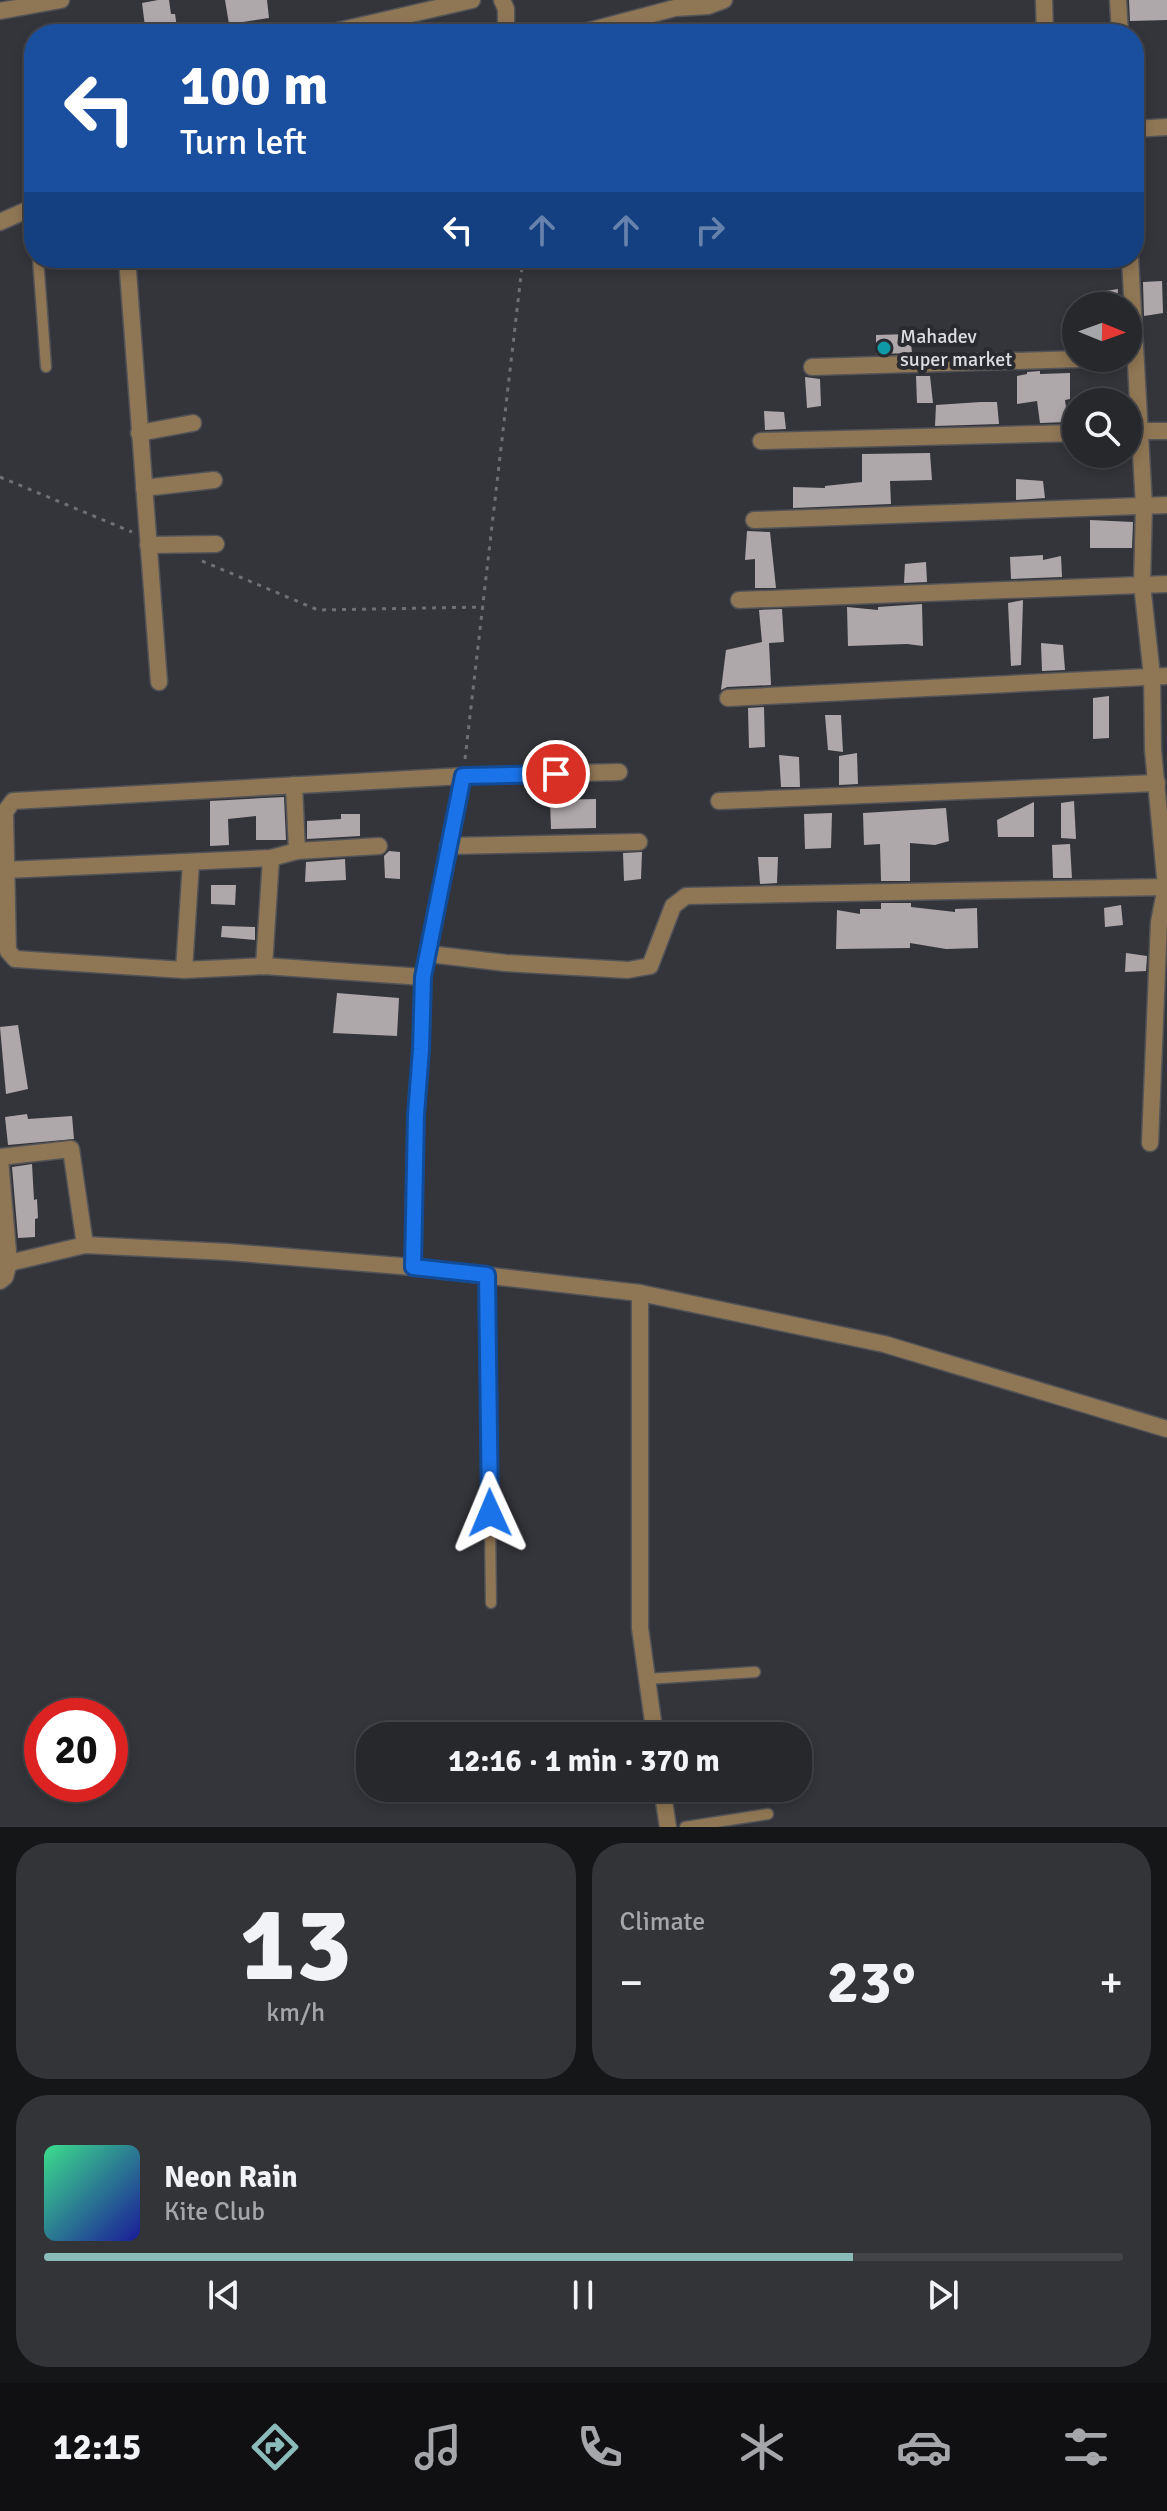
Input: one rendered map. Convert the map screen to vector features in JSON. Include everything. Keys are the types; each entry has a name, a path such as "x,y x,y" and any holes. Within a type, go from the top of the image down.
{"street":[{"path":"0,11 61,0"},
{"path":"368,24 472,0"},
{"path":"502,0 506,9 506,24"},
{"path":"615,24 675,8 708,6 724,0"},
{"path":"1044,0 1045,24"},
{"path":"1118,0 1119,24"},
{"path":"1144,128 1167,127"},
{"path":"0,222 24,212"},
{"path":"128,268 159,682"},
{"path":"1130,268 1131,292"},
{"path":"812,367 1062,360"},
{"path":"139,433 193,423"},
{"path":"1142,431 1167,431"},
{"path":"761,441 1062,433"},
{"path":"1138,468 1144,506 1142,584 1160,676 1157,783 1166,877 1161,1044 1150,1143"},
{"path":"144,488 214,480"},
{"path":"754,520 1167,505"},
{"path":"146,541 216,544"},
{"path":"739,600 1167,584"},
{"path":"728,698 1160,676"},
{"path":"423,977 264,966 184,970 15,959 8,951 2,834 5,812 13,801 463,776 619,772"},
{"path":"413,1267 423,977 463,776"},
{"path":"719,801 1157,783"},
{"path":"294,785 297,851"},
{"path":"448,846 639,842"},
{"path":"5,870 271,858 297,851 379,846"},
{"path":"264,966 271,858"},
{"path":"184,970 191,862"},
{"path":"429,954 506,963 628,970 650,966 673,906 686,896 1166,877"},
{"path":"0,1281 5,1277 5,1261 0,1158 71,1149 85,1245"},
{"path":"5,1261 85,1245 228,1252 413,1267 640,1293 884,1344 1167,1429"},
{"path":"640,1293 640,1628 653,1722"},
{"path":"664,1802 668,1827"}],"lane":[{"path":"39,268 46,367"},
{"path":"487,1275 491,1603"},
{"path":"647,1679 755,1672"},
{"path":"685,1827 768,1814"}],"path":[{"path":"463,776 522,268"},
{"path":"0,477 146,541"},
{"path":"202,561 318,610 484,607"}],"building":[{"path":"169,0 176,24 145,24 142,3"},
{"path":"225,0 267,0 269,18 229,24"},
{"path":"1129,0 1167,0 1167,20 1130,21"},
{"path":"1162,281 1163,313 1144,316 1143,282"},
{"path":"910,334 912,353 876,354 876,335"},
{"path":"1027,372 1070,373 1070,388 1062,388 1062,422 1040,423 1037,401 1017,404 1017,376"},
{"path":"916,376 930,376 933,403 917,403"},
{"path":"805,377 820,379 821,406 807,408"},
{"path":"997,402 999,424 935,426 936,405"},
{"path":"764,411 784,412 786,429 765,430"},
{"path":"930,453 932,480 890,481 891,504 793,508 793,487 825,488 862,482 862,454"},
{"path":"1016,479 1043,481 1045,498 1016,500"},
{"path":"1090,520 1133,522 1132,548 1090,548"},
{"path":"747,531 770,532 776,588 755,588 755,559 745,560"},
{"path":"1043,555 1043,560 1061,556 1062,577 1011,579 1010,557"},
{"path":"926,562 927,582 904,583 905,564"},
{"path":"1023,600 1021,665 1011,666 1008,603"},
{"path":"922,604 923,646 848,646 847,607 878,610 878,607"},
{"path":"782,609 784,642 769,643 771,685 721,690 726,650 762,642 759,610"},
{"path":"1041,643 1063,645 1065,670 1042,671"},
{"path":"1109,696 1109,738 1093,739 1093,698"},
{"path":"764,707 765,747 749,748 748,708"},
{"path":"825,715 841,715 843,752 828,750"},
{"path":"857,753 858,784 839,785 839,756"},
{"path":"779,755 799,757 800,787 781,787"},
{"path":"284,797 286,840 256,840 256,816 228,819 229,845 210,846 210,801"},
{"path":"596,799 596,828 551,829 550,800"},
{"path":"1074,801 1076,839 1061,838 1061,803"},
{"path":"1034,802 1034,837 998,837 997,820"},
{"path":"946,808 949,841 935,845 910,843 910,881 881,881 880,844 864,845 863,813"},
{"path":"832,813 831,848 805,849 804,814"},
{"path":"341,814 360,814 360,836 307,839 307,821 341,819"},
{"path":"1070,844 1072,878 1053,878 1052,845"},
{"path":"389,851 400,852 400,879 385,878 384,856"},
{"path":"642,852 641,879 624,881 623,853"},
{"path":"758,857 778,857 777,883 760,884"},
{"path":"345,859 346,880 305,882 306,862"},
{"path":"211,885 236,885 235,905 211,904"},
{"path":"881,903 911,903 911,907 955,912 955,909 977,908 978,948 946,949 910,943 910,948 836,949 837,910 860,914 860,909 881,909"},
{"path":"1121,905 1123,925 1105,927 1104,908"},
{"path":"222,926 255,927 255,940 221,937"},
{"path":"1126,953 1147,956 1146,971 1125,972"},
{"path":"337,993 399,998 397,1036 333,1033"},
{"path":"18,1025 28,1089 6,1094 0,1027"},
{"path":"27,1114 28,1119 72,1116 74,1139 8,1145 5,1117"},
{"path":"32,1164 38,1218 35,1219 35,1237 18,1238 12,1167"}],"place":[{"name":"Mahadev super market","path":"884,348"}],"route":[{"path":"490,1513 487,1275 413,1267 423,977 463,776 556,774"}]}
